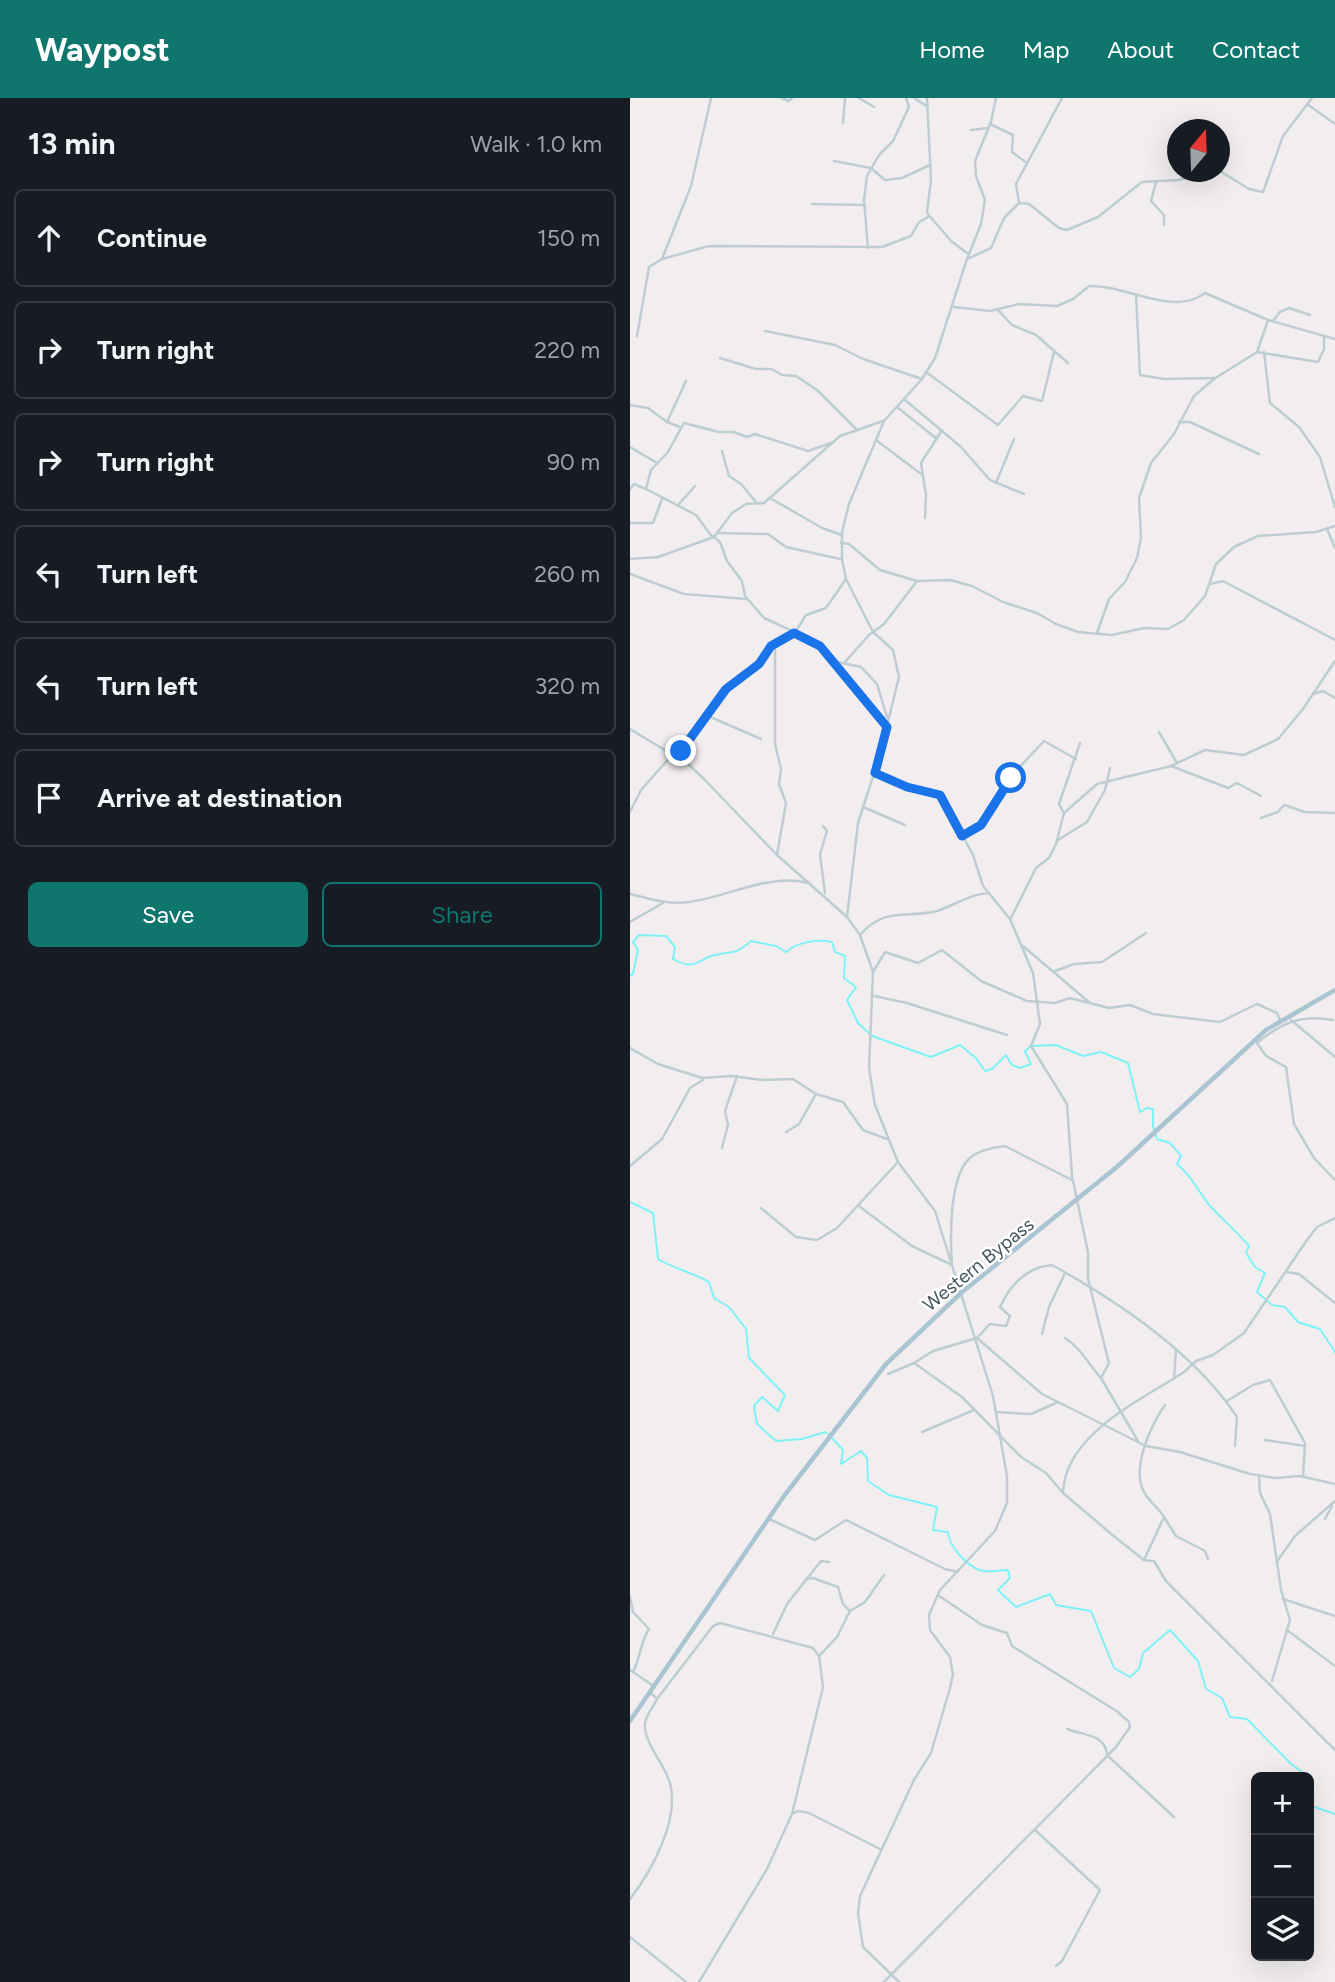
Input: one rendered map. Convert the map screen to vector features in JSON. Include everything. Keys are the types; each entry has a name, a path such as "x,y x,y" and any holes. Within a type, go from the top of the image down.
{"main road":[{"path":"1280,1020 1335,990"},
{"name":"Western Bypass","path":"769,1519 825,1441 886,1364 961,1293 1076,1202 1228,1061 1280,1020"},
{"path":"630,1721 769,1519"}],"street":[{"path":"662,259 678,212 691,186 711,98"},
{"path":"782,98 788,101 792,98"},
{"path":"843,123 845,98"},
{"path":"859,98 874,107"},
{"path":"905,98 909,107"},
{"path":"914,98 928,107"},
{"path":"927,98 930,166 928,217 967,253"},
{"path":"887,721 898,684 898,670 893,650 873,632 846,579 842,559 842,535 849,504 884,421 922,379 935,358 954,307 967,253 978,234 984,208 985,200 976,176 975,161 989,126 996,98"},
{"path":"1019,203 1015,187 1062,98"},
{"path":"1230,178 1249,190 1263,192 1279,145 1312,98"},
{"path":"868,248 865,205 871,168 893,141 909,107 919,103"},
{"path":"1307,104 1335,124"},
{"path":"971,130 989,126 1013,135 1012,152 1027,163"},
{"path":"834,161 871,168 886,180 902,178 930,166"},
{"path":"1019,203 1033,207 1059,228 1066,230 1098,216 1142,182 1167,180"},
{"path":"1156,182 1151,201 1164,215 1164,225"},
{"path":"967,259 991,248 1004,218 1019,203"},
{"path":"812,204 865,205"},
{"path":"637,336 649,267 662,259 709,246 883,247 911,236 919,222 928,217"},
{"path":"954,307 974,311 998,310 1019,304 1057,306 1073,299 1089,286 1126,289 1178,304 1205,293 1268,320 1335,339"},
{"path":"1136,294 1140,375 1164,379 1216,378"},
{"path":"1273,321 1289,308 1310,315"},
{"path":"998,310 1012,325 1036,335 1068,363"},
{"path":"1257,352 1268,320"},
{"path":"765,331 835,345 863,359 922,379"},
{"path":"1097,633 1109,599 1125,582 1137,558 1141,538 1139,498 1147,470 1180,422 1194,396 1216,378 1257,352 1318,362 1324,349 1324,337"},
{"path":"926,372 998,425 1023,396 1042,401 1055,352"},
{"path":"1264,352 1270,403 1299,427 1320,457 1335,503"},
{"path":"720,358 756,369 772,369 782,375 796,376 817,390 856,430"},
{"path":"667,422 687,381"},
{"path":"904,399 972,457 985,475 996,483 1024,494"},
{"path":"630,405 648,408 667,422 680,427"},
{"path":"897,407 937,439"},
{"path":"716,535 732,513 746,504 762,503 770,498 840,436 884,421"},
{"path":"1180,422 1190,422 1259,454"},
{"path":"646,489 647,477 668,452 680,427 690,423 747,437 755,434 808,451 834,442"},
{"path":"925,518 926,495 921,463 942,430"},
{"path":"996,483 1014,439"},
{"path":"876,440 921,474"},
{"path":"630,447 657,463"},
{"path":"722,451 729,476 741,484 756,502"},
{"path":"630,489 634,484 692,511 716,535 740,578 747,599 770,622 814,642 887,727"},
{"path":"679,503 695,486"},
{"path":"630,523 653,523 663,498"},
{"path":"770,498 822,528 842,535"},
{"path":"841,543 856,549 889,575 917,581 959,582 983,590 1003,602 1037,613 1067,630 1112,635 1144,628 1172,628 1184,620 1205,596 1216,564 1234,547 1258,536 1328,529 1334,525"},
{"path":"1328,529 1335,548"},
{"path":"630,559 658,557 716,535 768,534 786,547 842,559"},
{"path":"630,575 684,594 747,599"},
{"path":"676,758 726,689 759,664 775,643 794,633 806,615 826,608 846,579"},
{"path":"1210,583 1223,580 1335,640"},
{"path":"842,663 854,655 873,632 884,624 917,581"},
{"path":"775,643 775,744 781,769 779,787 786,803 776,855"},
{"path":"833,661 861,667 877,684 887,721 875,773 856,833 847,916"},
{"path":"1010,919 1036,868 1049,858 1058,840 1064,813 1100,782 1171,766 1205,750 1248,754 1278,738 1290,728 1335,661"},
{"path":"1321,680 1323,691"},
{"path":"1313,694 1323,691 1335,698"},
{"path":"708,716 761,739"},
{"path":"630,729 703,778 776,855 847,916 860,935 873,972 870,1077 887,1139 898,1162 931,1203 977,1338 996,1412 1007,1476 1007,1503 995,1531 937,1594 928,1624 950,1657 953,1675 950,1688 931,1753 880,1849 858,1900 860,1937 864,1949 899,1982"},
{"path":"1159,732 1177,763"},
{"path":"962,836 981,825 1013,774 1044,741 1076,759"},
{"path":"1064,813 1059,804 1080,743"},
{"path":"630,812 641,790 671,755"},
{"path":"1171,766 1228,788 1237,783 1261,796"},
{"path":"1058,840 1087,822 1108,780 1110,768"},
{"path":"875,773 907,787 940,795 989,894 1010,919 1034,977 1040,1024 1031,1046 1066,1099 1072,1181 1088,1252 1091,1290 1109,1363 1101,1378"},
{"path":"1261,818 1278,812 1284,805 1305,812 1335,813"},
{"path":"863,807 905,825"},
{"path":"823,826 827,831 820,854 825,895"},
{"path":"630,894 663,903 694,902 732,890 781,882 811,884"},
{"path":"860,935 871,924 890,915 928,913 989,894"},
{"path":"630,922 663,903"},
{"path":"1055,971 1074,964 1102,962 1146,933"},
{"path":"1021,943 1090,1003"},
{"path":"873,972 885,952 918,963 942,950 984,983 1011,992 1024,1000 1055,1003 1070,998 1109,1009 1130,1005 1153,1014 1220,1023 1258,1004 1277,1013 1280,1020"},
{"path":"874,996 907,1003 1007,1035"},
{"path":"1333,1020 1291,1020 1257,1043 1266,1056 1286,1067 1294,1124 1314,1158 1335,1180"},
{"path":"1291,1020 1335,1057"},
{"path":"630,1048 658,1064 706,1079 737,1076 762,1080 793,1079 816,1094 844,1102 863,1130 887,1139"},
{"path":"722,1148 721,1143 728,1125 725,1111 737,1076"},
{"path":"630,1166 662,1139 690,1088 706,1079"},
{"path":"786,1132 799,1124 816,1094"},
{"path":"952,1265 951,1213 964,1166 973,1155 1004,1146 1072,1181"},
{"path":"761,1208 796,1237 809,1241 826,1237 859,1206 898,1162"},
{"path":"859,1206 912,1246 952,1265"},
{"path":"1063,1493 1064,1483 1079,1451 1103,1426 1119,1412 1174,1379 1191,1365 1244,1334 1317,1227 1335,1218"},
{"path":"888,1374 933,1351 977,1338 990,1324 1006,1326 1010,1316 1000,1307 1007,1293 1025,1275 1048,1265 1131,1312 1176,1350 1227,1401 1238,1422 1235,1446"},
{"path":"1287,1272 1299,1274 1335,1303"},
{"path":"1042,1334 1049,1307 1065,1273"},
{"path":"977,1338 1024,1381 1057,1403 1146,1446 1180,1452 1259,1475 1303,1477 1335,1484"},
{"path":"1065,1338 1079,1347 1086,1361 1101,1378 1138,1441"},
{"path":"1174,1379 1176,1350"},
{"path":"914,1363 962,1397 1021,1457 1048,1475 1063,1493 1144,1560 1154,1561 1166,1581 1271,1683 1335,1750"},
{"path":"1227,1401 1268,1379 1291,1415 1305,1446 1303,1477"},
{"path":"996,1412 1031,1415 1057,1403"},
{"path":"1166,1405 1146,1446 1140,1472 1142,1488 1176,1536 1205,1551 1209,1559"},
{"path":"922,1432 974,1410"},
{"path":"1265,1440 1305,1446"},
{"path":"1259,1475 1259,1489 1270,1514 1283,1599 1290,1620 1271,1683"},
{"path":"1278,1560 1295,1536 1322,1510 1334,1503"},
{"path":"1325,1519 1334,1503"},
{"path":"1144,1560 1164,1517"},
{"path":"769,1519 815,1540 846,1520 945,1569 958,1572"},
{"path":"773,1634 787,1604 806,1579 821,1561 830,1562"},
{"path":"819,1656 837,1637 850,1611 865,1602 884,1575"},
{"path":"806,1579 813,1578 838,1587 843,1604 850,1611"},
{"path":"884,1982 1129,1732 1129,1722 1012,1646 1007,1633 991,1630 937,1594"},
{"path":"630,1597 633,1612 649,1629 640,1641 638,1664 631,1671 655,1687"},
{"path":"1283,1599 1335,1616"},
{"path":"630,1899 656,1862 670,1811 670,1781 645,1727 647,1717 657,1699 716,1624 727,1623 773,1634 813,1648 819,1656 821,1698 792,1814 767,1869 699,1982"},
{"path":"1287,1630 1335,1666"},
{"path":"650,1693 657,1699"},
{"path":"1067,1729 1098,1738 1106,1747 1107,1755 1174,1817"},
{"path":"792,1814 798,1811 808,1814 880,1849"},
{"path":"1032,1832 1041,1831 1100,1890 1056,1966"},
{"path":"630,1937 686,1982"}],"waterway":[{"path":"630,976 633,974 638,950 633,942 639,935 666,936 675,947 673,959 692,965 715,955 738,951 751,941 776,946 786,952 808,942 832,942 835,952 845,956 844,978 856,987 847,1000 858,1023 872,1036 931,1057 960,1045 976,1058 985,1071 992,1069 1006,1055 1012,1065 1020,1068 1031,1064 1025,1051 1031,1046 1056,1045 1083,1056 1101,1052 1128,1063 1140,1112 1147,1108 1153,1109 1153,1126 1157,1139 1170,1143 1181,1156 1177,1164 1188,1174 1211,1207 1249,1246 1246,1253 1255,1267 1265,1273 1257,1292 1272,1305 1285,1307 1298,1322 1320,1329 1335,1352"},
{"path":"630,1202 653,1213 658,1259 709,1282 714,1298 729,1307 746,1329 749,1358 785,1395 778,1411 762,1397 754,1406 757,1424 776,1441 802,1439 825,1432 828,1434"},
{"path":"832,1438 843,1450 841,1464 861,1451 867,1458 868,1481 889,1495 937,1507 933,1530 948,1532 955,1549 968,1563 982,1571 1008,1570 1010,1578 998,1590 1016,1607 1050,1594 1056,1605 1091,1611 1114,1668 1130,1677 1139,1669 1143,1653 1170,1630 1198,1661 1206,1689 1222,1698 1230,1717 1247,1719 1302,1772"},
{"path":"1314,1807 1335,1814"}],"route":[{"path":"681,751 726,689 738,677 759,664 771,646 794,633 805,636 820,646 858,696 887,727 875,773 907,787 940,795 962,836 981,825 1011,778"}]}
